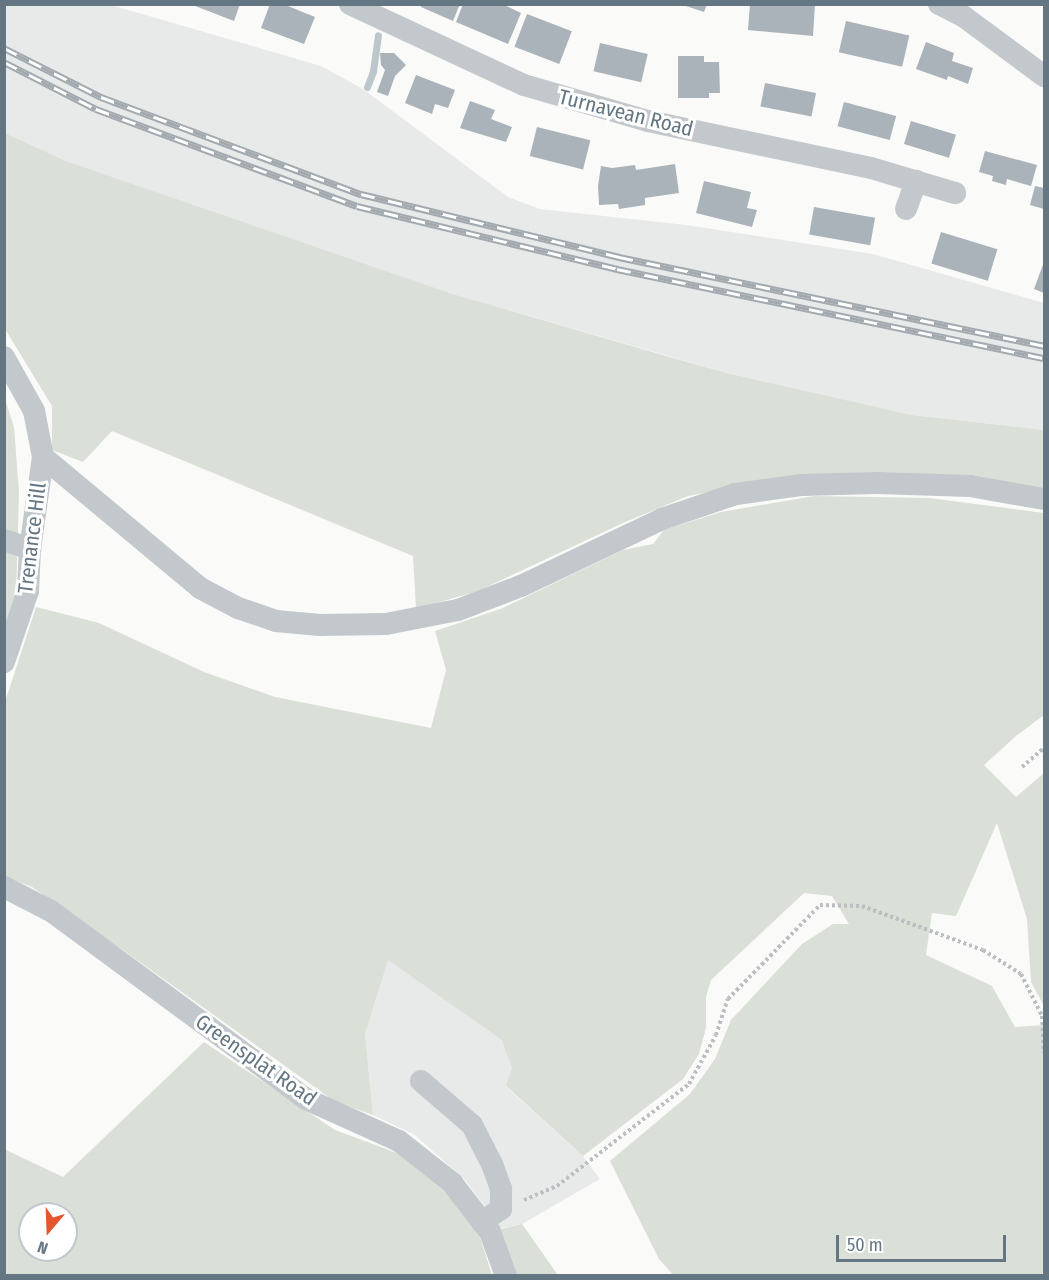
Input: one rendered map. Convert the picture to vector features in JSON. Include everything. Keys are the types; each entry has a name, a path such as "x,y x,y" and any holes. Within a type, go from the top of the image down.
{"street":[{"name":"Turnavean Road","path":"350,4 524,85 648,121 871,168 955,193"},
{"path":"939,4 963,15 1044,76"},
{"path":"906,209 916,181"},
{"name":"Trenance Hill","path":"4,357 34,411 43,457 30,549 28,591 4,662"},
{"path":"43,457 200,588 238,608 276,621 320,625 386,624 458,610 521,586 662,519 736,494 802,485 877,483 970,486 1044,500"},
{"path":"4,540 30,549"},
{"name":"Greensplat Road","path":"4,887 51,911 306,1099 399,1141 452,1183 490,1232 506,1275"},
{"path":"420,1081 472,1125 501,1189 501,1209 482,1222"}],"path":[{"path":"1022,767 1044,748"},
{"path":"501,1209 557,1186 688,1084 716,1035 728,999 820,905 862,906 983,950 1021,974 1042,1016 1044,1053"}],"shaded area":[{"path":"5,5 111,5 321,66 363,89 508,197 540,209 686,225 873,254 1044,303 1044,430 912,415 727,373 453,294 66,161 5,133"},
{"path":"5,133 66,161 453,294 673,358 727,373 912,415 1044,430 1044,491 762,482 688,496 623,523 478,591 416,609 413,556 112,431 83,462 52,450 52,406 5,329"},
{"path":"4,396 14,427 19,492 16,600 4,631"},
{"path":"814,496 929,498 1044,513 1044,715 984,765 1016,797 1044,773 1044,1006 1031,982 1027,919 997,823 956,916 932,913 926,955 992,986 1015,1027 1044,1025 1044,1275 674,1276 659,1259 610,1161 690,1094 715,1059 731,1020 802,944 833,924 849,924 832,896 804,893 711,980 706,997 706,1028 699,1054 683,1079 583,1156 506,1086 512,1068 502,1040 388,960 365,1034 373,1115 334,1101 32,887 5,877 4,705 36,607 99,623 204,672 275,697 431,728 446,670 435,631 503,608 623,550 653,544 664,530 721,512"},
{"path":"388,959 503,1040 512,1068 506,1087 583,1156 600,1179 522,1224 497,1229 486,1208 466,1181 415,1135 373,1115 365,1034"},
{"path":"204,1042 335,1130 397,1153 444,1191 478,1231 492,1275 5,1275 4,1149 63,1177"},
{"path":"522,1224 558,1275 515,1275 497,1230"}],"building":[{"path":"190,4 240,4 234,21"},
{"path":"270,4 283,4 315,17 304,44 261,28"},
{"path":"422,4 460,4 453,21 421,7"},
{"path":"463,4 502,4 521,13 508,44 456,22"},
{"path":"680,4 707,4 704,12"},
{"path":"750,4 815,4 813,36 748,30"},
{"path":"527,14 572,31 559,64 514,47"},
{"path":"846,21 909,36 902,67 839,52"},
{"path":"926,42 954,53 952,61 973,68 968,84 948,76 947,80 916,69"},
{"path":"600,43 648,54 641,82 593,71"},
{"path":"380,53 394,53 406,65 395,76 388,96 377,92 385,70 381,65"},
{"path":"678,56 704,56 704,62 719,62 720,93 709,93 709,98 678,98"},
{"path":"416,75 455,90 448,108 435,104 432,114 405,103"},
{"path":"765,83 816,93 811,116 760,107"},
{"path":"470,101 495,110 491,119 512,127 506,142 460,128"},
{"path":"844,102 896,116 890,140 838,126"},
{"path":"911,121 956,135 949,158 904,144"},
{"path":"537,127 590,140 583,169 530,156"},
{"path":"985,151 1037,165 1031,186 1007,179 1006,185 992,181 993,176 979,172"},
{"path":"675,164 679,193 645,198 645,205 619,209 618,204 599,205 598,186 601,166 612,168 635,165 636,170"},
{"path":"704,181 751,192 747,208 757,210 752,227 696,213"},
{"path":"1035,186 1044,188 1044,209 1030,205"},
{"path":"814,207 875,218 870,245 809,235"},
{"path":"941,232 997,249 988,281 931,264"},
{"path":"1044,262 1044,293 1034,289"}],"waterway":[{"path":"367,87 373,71 378,35"}],"railway":[{"path":"4,48 101,97 361,194 619,257 1044,346"},
{"path":"4,62 96,109 357,206 617,269 1044,358"}]}
